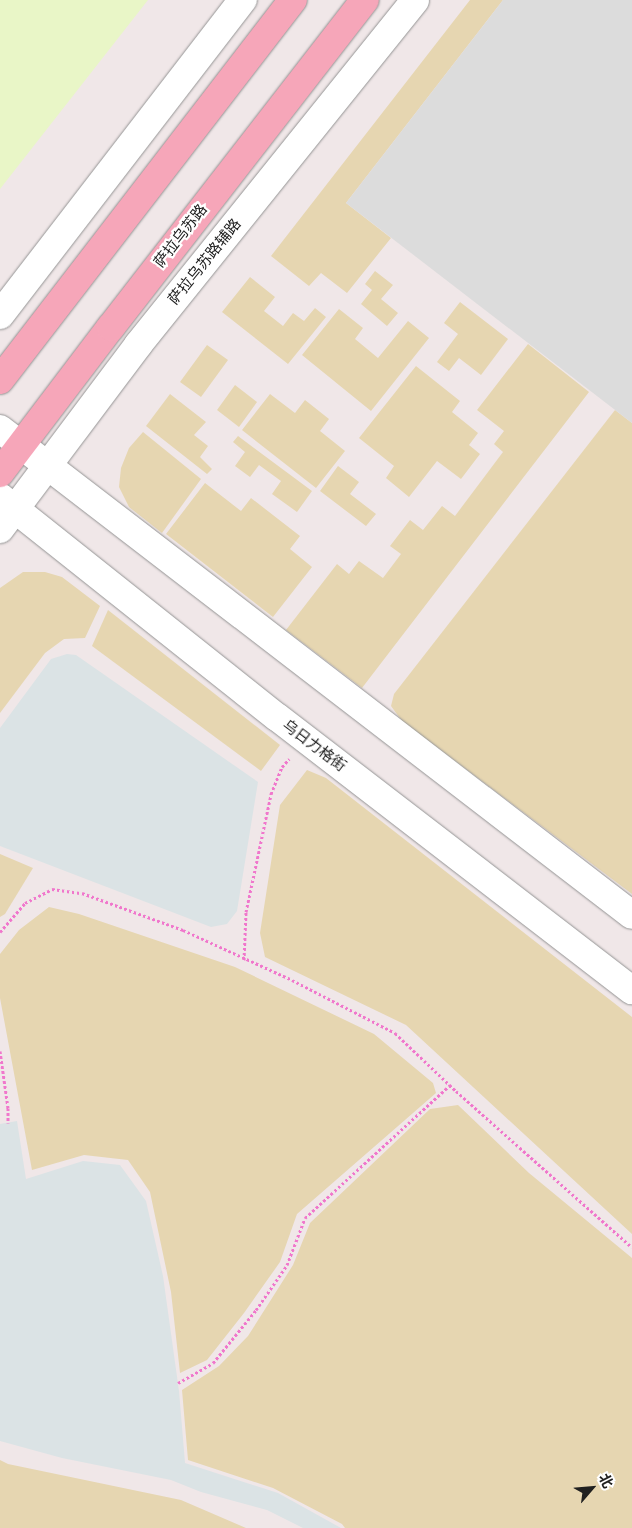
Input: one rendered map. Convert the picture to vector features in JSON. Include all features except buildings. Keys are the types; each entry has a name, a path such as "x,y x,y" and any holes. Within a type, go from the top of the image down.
{"main road":[{"path":"0,380 294,0"},
{"name":"萨拉乌苏路","path":"0,473 10,437 365,0"}],"street":[{"path":"0,315 243,0"},
{"name":"萨拉乌苏路辅路","path":"5,512 48,464 138,345 415,0"},
{"path":"10,437 48,464 632,915"},
{"name":"乌日力格街","path":"5,512 306,739 632,990"}],"path":[{"path":"244,960 246,912 271,794 282,767 306,739"},
{"path":"0,932 25,903 52,889 82,893 183,930 244,960 292,980 395,1033 450,1085 632,1247"},
{"path":"0,1052 8,1108 8,1123"},
{"path":"178,1383 213,1363 256,1310 287,1265 305,1218 450,1085"}],"shaded area":[{"path":"470,0 503,0 346,203 391,238 347,293 321,273 309,286 271,256"},
{"path":"503,0 632,0 632,423 346,203"},
{"path":"375,271 393,285 381,299 398,313 387,326 361,304 372,290 365,284"},
{"path":"250,277 275,297 264,311 283,326 293,313 304,321 315,308 326,317 288,364 222,312"},
{"path":"460,302 508,339 481,375 459,358 449,371 437,362 458,334 444,323"},
{"path":"339,309 363,328 355,339 378,358 408,321 429,338 371,411 302,355"},
{"path":"528,344 589,392 362,688 286,630 337,564 349,574 359,561 383,578 401,554 390,546 410,520 423,530 442,506 455,516 503,452 494,444 504,431 477,410"},
{"path":"207,345 228,360 201,397 180,382"},
{"path":"416,366 460,401 452,412 478,433 469,445 480,454 461,479 437,461 409,497 386,478 394,466 359,438"},
{"path":"235,385 257,402 239,427 217,410"},
{"path":"170,394 206,422 194,435 208,446 200,457 212,469 207,474 146,426"},
{"path":"270,394 295,413 305,400 329,419 320,431 345,451 316,488 242,430"},
{"path":"615,410 632,423 632,894 402,721 391,706 394,694"},
{"path":"143,432 201,479 162,533 129,507 119,487 121,468 129,448"},
{"path":"238,436 312,491 297,512 272,494 281,481 259,465 250,477 235,466 245,452 233,442"},
{"path":"338,466 359,482 350,494 376,514 366,526 320,491"},
{"path":"205,483 241,511 251,498 300,536 290,549 312,567 273,617 166,534"},
{"path":"23,572 45,572 62,577 100,606 85,638 64,639 45,653 0,713 0,588"},
{"path":"108,610 280,745 261,771 92,646"},
{"path":"67,654 76,655 258,782 237,911 227,924 211,927 0,846 0,728 51,659"},
{"path":"307,770 326,778 632,1017 632,1234 406,1025 265,957 260,933 280,805"},
{"path":"0,854 33,868 5,914 0,917"},
{"path":"49,907 79,914 235,967 374,1034 433,1083 436,1093 297,1214 280,1262 244,1313 207,1360 180,1373 171,1292 150,1192 128,1160 84,1155 32,1170 0,998 0,954 19,930"},
{"path":"458,1105 529,1173 632,1258 632,1528 345,1528 342,1524 273,1488 188,1460 182,1390 219,1366 248,1336 293,1265 310,1223 430,1109"},
{"path":"17,1121 26,1179 83,1161 120,1165 146,1201 163,1276 179,1391 185,1463 278,1493 341,1528 303,1528 267,1510 201,1492 171,1480 62,1458 0,1441 0,1124"},
{"path":"0,1460 8,1464 181,1500 246,1528 0,1528"}],"green space":[{"path":"0,0 148,0 0,189"}]}
